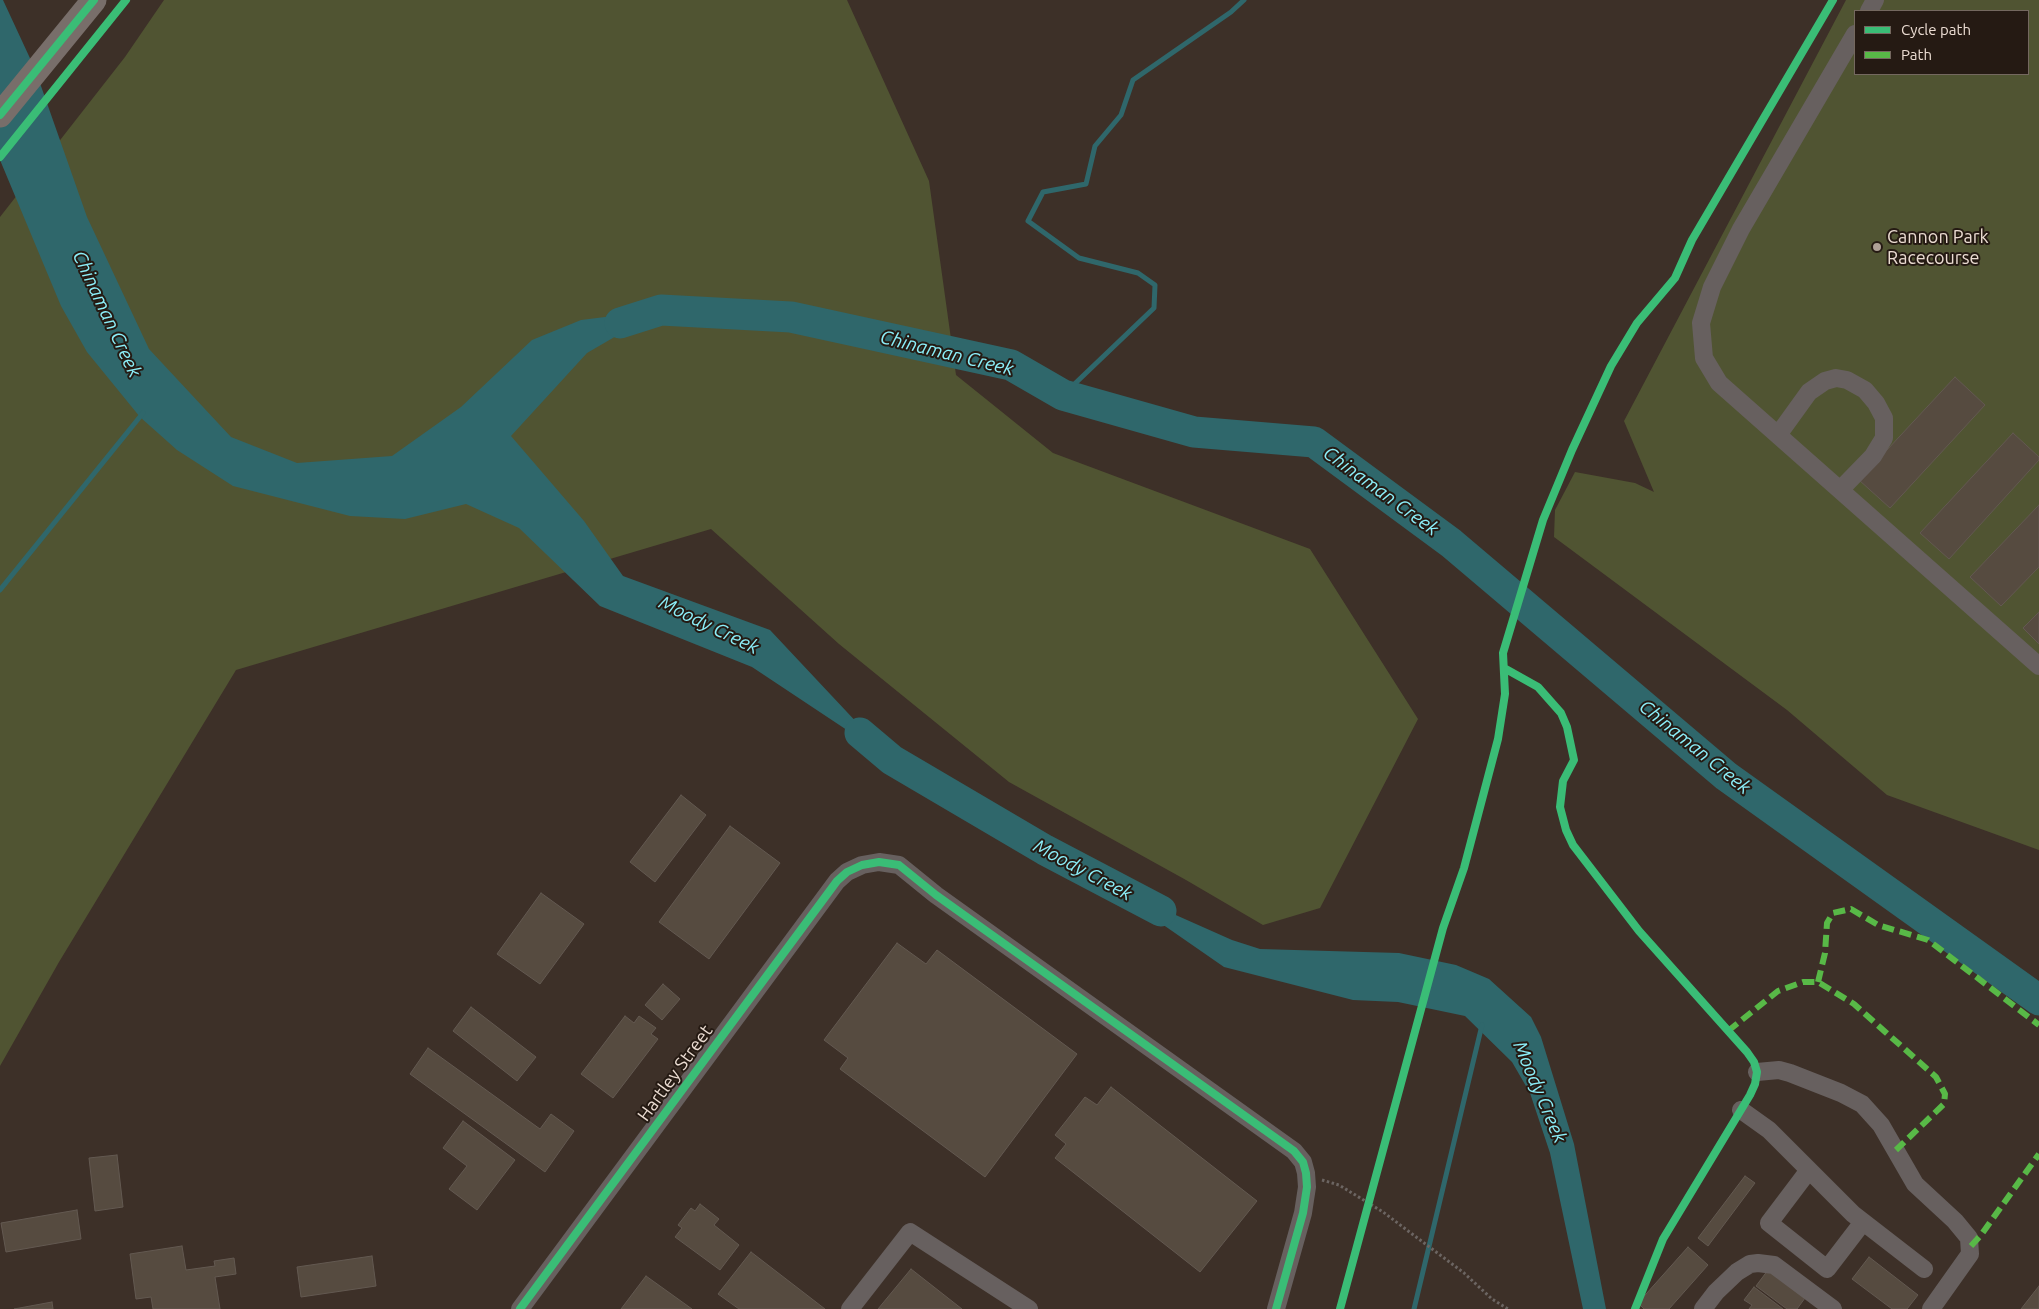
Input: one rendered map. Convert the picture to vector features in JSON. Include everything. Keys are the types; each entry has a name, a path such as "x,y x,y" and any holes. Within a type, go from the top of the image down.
{"highway":[{"path":"0,115 93,2"}],"street":[{"path":"1854,36 1741,229 1712,287 1701,323 1701,343 1704,358 1709,370 1719,383 2039,666"},
{"path":"1778,435 1809,392 1825,381 1836,378 1847,380 1864,390 1876,403 1884,418 1884,438 1873,456 1840,490"},
{"name":"Hartley Street","path":"520,1309 837,881 847,872 862,865 879,862 899,865 936,895 1294,1152 1302,1162 1306,1177"},
{"path":"1757,1072 1779,1070 1790,1073 1841,1093 1862,1104 1881,1125 1915,1184 1955,1221 1969,1238 1970,1254 1931,1309"},
{"path":"1741,1110 1769,1130 1863,1222 1924,1269"},
{"path":"1809,1170 1769,1223 1827,1269 1863,1222"},
{"path":"1276,1309 1303,1213 1306,1177"},
{"path":"850,1309 910,1232 1029,1309"},
{"path":"1703,1309 1716,1292 1737,1272 1750,1264 1758,1262 1774,1265 1833,1309"}],"path":[{"path":"1306,1177 1331,1182 1368,1204 1440,1254 1464,1273 1492,1300 1508,1309"},
{"path":"1366,1213 1371,1194"}],"green space":[{"path":"164,0 847,0 929,181 956,375 1053,453 1310,549 1418,719 1320,908 1263,925 1009,782 839,644 711,529 236,670 59,962 0,1066 0,217 125,57"},
{"name":"Cannon Park Racecourse","path":"1846,0 2039,0 2039,850 1887,795 1787,710 1554,537 1555,510 1575,472 1635,483 1654,492 1624,421"}],"water":[{"path":"0,0 3,0 35,69 87,217 149,349 231,437 297,463 392,456 461,407 532,340 581,320 661,310 587,353 511,436 584,521 623,576 770,630 892,760 752,667 600,606 519,528 466,504 405,519 350,516 233,486 177,450 140,417 87,352 61,306 0,160"},
{"path":"1124,892 1232,940 1260,949 1399,953 1456,965 1489,979 1531,1017 1541,1037 1574,1144 1606,1309 1583,1309 1550,1153 1530,1093 1512,1062 1465,1016 1398,1002 1353,1000 1224,967 1136,906"}],"building":[{"path":"1955,377 1985,405 1890,508 1859,480"},
{"path":"2013,433 2039,457 2039,460 1949,559 1920,533"},
{"path":"2039,505 2039,567 2001,606 1970,577"},
{"path":"2039,612 2039,644 2023,628"},
{"path":"681,795 706,815 655,882 630,862"},
{"path":"730,826 780,863 709,959 659,922"},
{"path":"541,893 584,924 540,984 497,954"},
{"path":"897,943 926,964 937,950 1077,1054 985,1177 840,1069 848,1058 824,1040"},
{"path":"663,984 680,999 662,1020 645,1005"},
{"path":"471,1007 536,1057 517,1081 453,1031"},
{"path":"625,1016 634,1023 639,1016 656,1028 651,1034 658,1039 613,1098 581,1074"},
{"path":"428,1048 540,1129 551,1114 574,1131 545,1172 410,1074"},
{"path":"1111,1087 1257,1201 1200,1272 1055,1158 1066,1144 1055,1135 1085,1097 1097,1105"},
{"path":"463,1121 515,1160 477,1210 449,1189 467,1166 443,1148"},
{"path":"117,1155 123,1207 95,1211 89,1158"},
{"path":"1745,1176 1755,1183 1708,1246 1698,1238"},
{"path":"700,1204 719,1219 714,1225 739,1245 720,1270 675,1237 682,1228 678,1225 691,1208 695,1211"},
{"path":"77,1210 81,1239 6,1252 1,1223"},
{"path":"182,1246 186,1270 215,1266 214,1261 234,1258 236,1274 215,1277 220,1309 153,1309 151,1297 136,1299 130,1254"},
{"path":"1688,1247 1708,1265 1669,1309 1644,1309 1638,1303"},
{"path":"751,1252 825,1309 739,1309 718,1294"},
{"path":"372,1256 376,1286 301,1297 297,1267"},
{"path":"1869,1257 1918,1295 1907,1309 1892,1309 1852,1279"},
{"path":"911,1269 962,1309 878,1309"},
{"path":"1768,1270 1805,1298 1797,1309 1787,1309 1756,1286"},
{"path":"646,1276 692,1309 621,1309"},
{"path":"2039,1286 2039,1309 2021,1309"},
{"path":"1754,1287 1783,1309 1749,1309 1752,1305 1744,1300"},
{"path":"52,1302 53,1309 14,1309"}],"waterway":[{"path":"1063,395 1154,308 1155,285 1138,273 1079,258 1028,221 1043,192 1086,184 1095,146 1121,115 1133,80 1231,12 1244,0"},
{"name":"Chinaman Creek","path":"620,323 661,310 791,317 1011,365 1063,395 1194,432 1314,442 1451,543 1726,776 2039,1000"},
{"path":"0,590 143,413"},
{"name":"Moody Creek","path":"860,733 892,760 1045,850 1161,911"},
{"path":"1414,1309 1482,1025"}],"marked path":[{"path":"1818,982 1825,953 1827,923 1833,913 1851,909 1878,925 1928,940 2039,1025"},
{"path":"1728,1031 1778,991 1803,982 1818,982 1854,1004 1936,1077 1945,1094 1944,1104 1896,1150"},
{"path":"1971,1246 1981,1235 2039,1154"}],"cycle path":[{"path":"0,115 94,0"},
{"path":"0,157 126,0"},
{"path":"1340,1309 1443,928 1464,868 1498,739 1505,694 1503,653 1543,520 1572,450 1611,366 1637,323 1675,278 1692,240 1833,0"},
{"path":"1504,668 1538,687 1561,713 1567,727 1574,760 1563,781 1560,807 1566,830 1573,845 1639,931 1747,1052 1754,1062 1757,1072 1755,1084 1750,1095 1663,1239 1635,1309"},
{"path":"520,1309 837,881 847,872 862,865 879,862 899,865 936,895 1294,1151 1303,1162 1307,1187 1303,1213 1276,1309"}],"place":[{"name":"Cannon Park Racecourse","path":"1877,247"}]}
